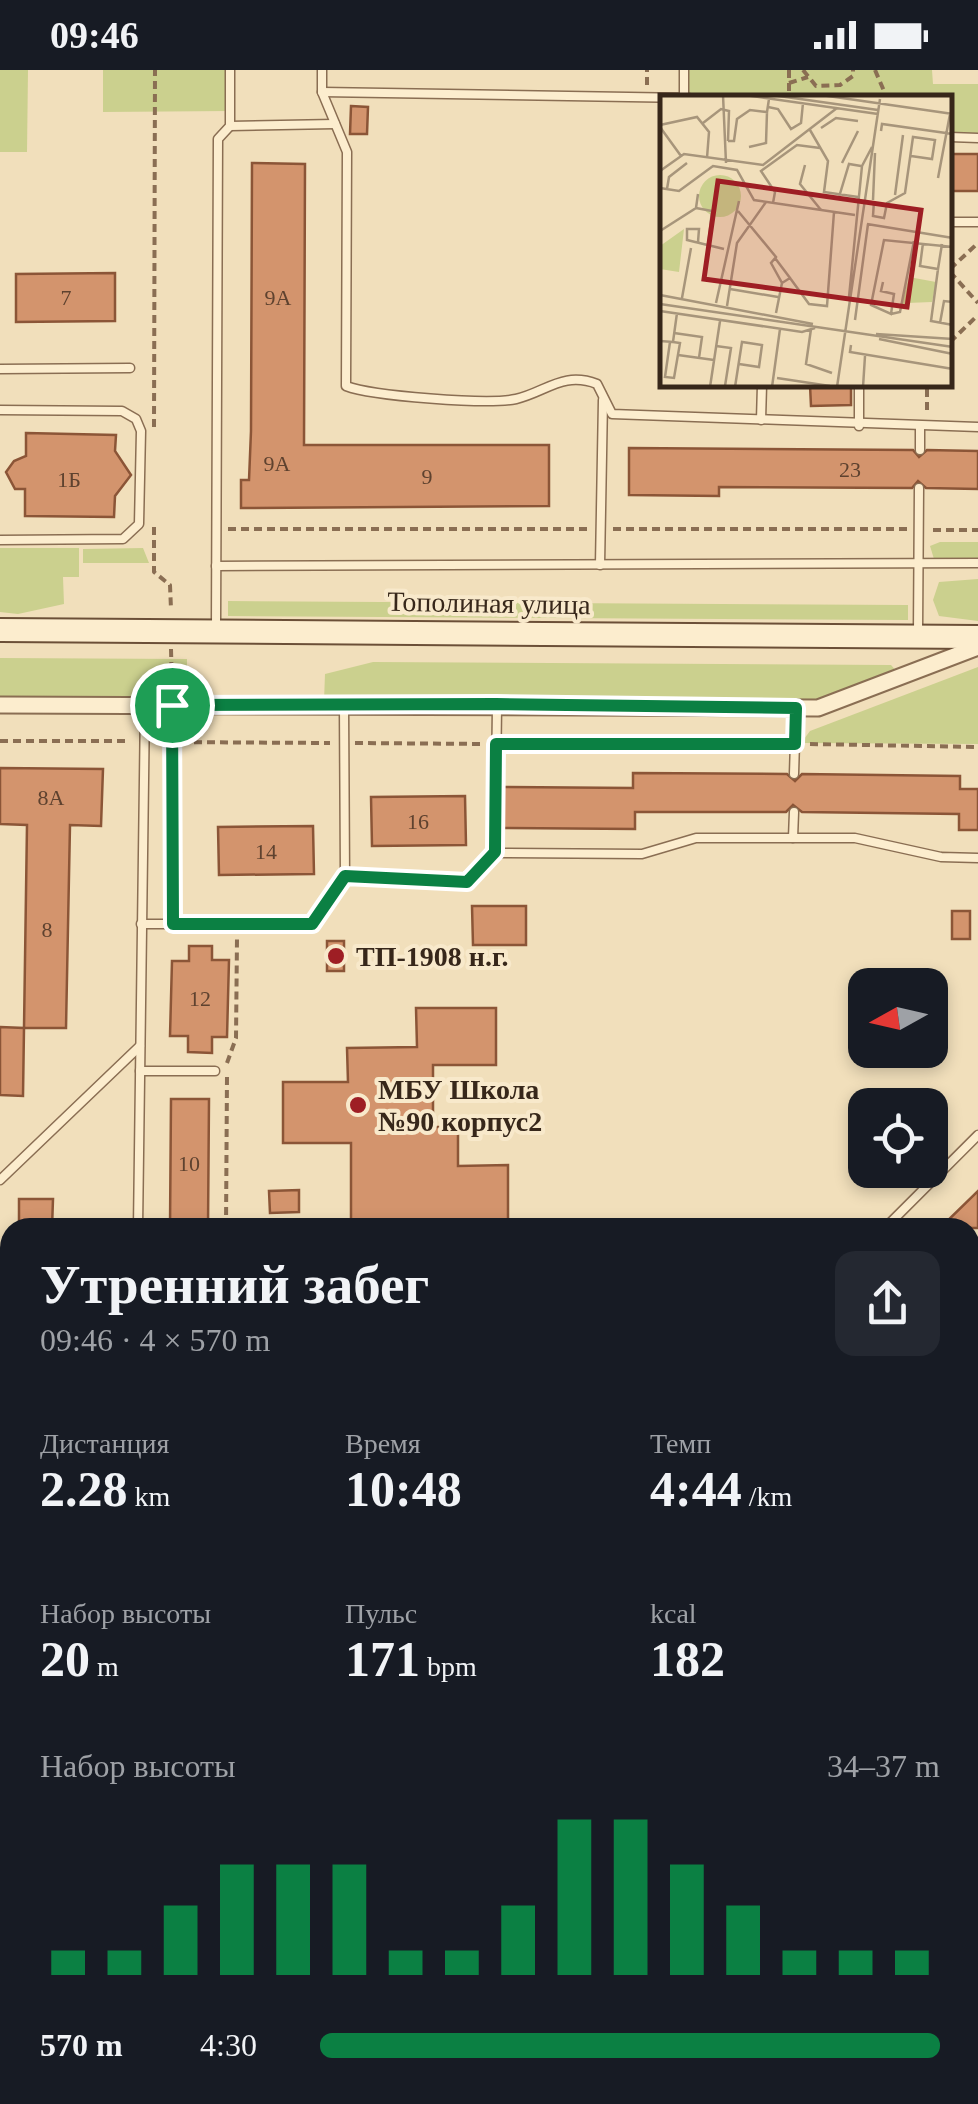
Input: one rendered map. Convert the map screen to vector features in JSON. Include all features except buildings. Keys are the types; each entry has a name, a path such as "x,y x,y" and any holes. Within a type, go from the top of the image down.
{"main road":[{"name":"Тополиная улица","path":"0,630 978,637"}],"street":[{"path":"0,705 818,708 978,647"}],"lane":[{"path":"216,630 218,139 230,126 230,70"},
{"path":"322,70 322,92 346,152 346,386 370,395 516,399 558,380 582,378 596,384 612,414 978,428"},
{"path":"684,70 686,95"},
{"path":"322,92 660,96"},
{"path":"230,126 335,124"},
{"path":"953,137 978,138"},
{"path":"0,369 130,368"},
{"path":"761,420 762,388"},
{"path":"859,388 859,426"},
{"path":"600,565 603,400"},
{"path":"0,410 122,411 136,419 141,431 138,524 132,534 123,539 0,540"},
{"path":"920,450 923,428"},
{"path":"918,637 919,488"},
{"path":"216,566 978,563"},
{"path":"345,876 467,882 495,852 496,704"},
{"path":"138,1218 145,705"},
{"path":"141,924 312,924 345,876 344,705"},
{"path":"794,774 796,708"},
{"path":"793,838 794,812"},
{"path":"495,852 642,854 696,838 855,838 940,858 978,858"},
{"path":"0,1180 140,1046"},
{"path":"140,1071 215,1071"},
{"path":"895,1218 978,1135"}],"path":[{"path":"154,432 155,70"},
{"path":"789,70 789,95"},
{"path":"803,70 816,86 840,86 853,76 853,70"},
{"path":"875,70 886,95"},
{"path":"789,83 808,77"},
{"path":"953,268 978,243"},
{"path":"953,275 978,304"},
{"path":"953,339 978,315"},
{"path":"923,428 927,388"},
{"path":"154,512 154,572 170,585 173,924"},
{"path":"0,741 978,747"},
{"path":"226,1218 227,1058 236,1038 237,924"}],"green space":[{"path":"0,70 28,70 27,152 0,152"},
{"path":"103,70 230,70 230,111 103,112"},
{"path":"684,70 932,70 933,84 978,84 978,138 953,137 953,95 684,95"},
{"path":"940,542 978,542 978,562 934,559 930,546"},
{"path":"0,548 79,548 79,577 63,577 64,604 18,614 0,612"},
{"path":"143,548 149,563 83,563 83,549"},
{"path":"978,579 978,621 939,616 933,600 939,582"},
{"path":"228,601 908,605 908,620 228,616"},
{"path":"0,658 187,659 187,700 0,699"},
{"path":"373,662 891,665 898,673 815,706 324,701 325,674"},
{"path":"978,667 978,744 801,743 810,731"}],"place":[{"name":"ТП-1908 н.г.","path":"336,956"},
{"name":"МБУ Школа №90 корпус2","path":"358,1105"}],"route":[{"path":"172,705 796,708 795,744 496,744 495,852 467,882 345,876 312,924 173,924 172,705"}]}
